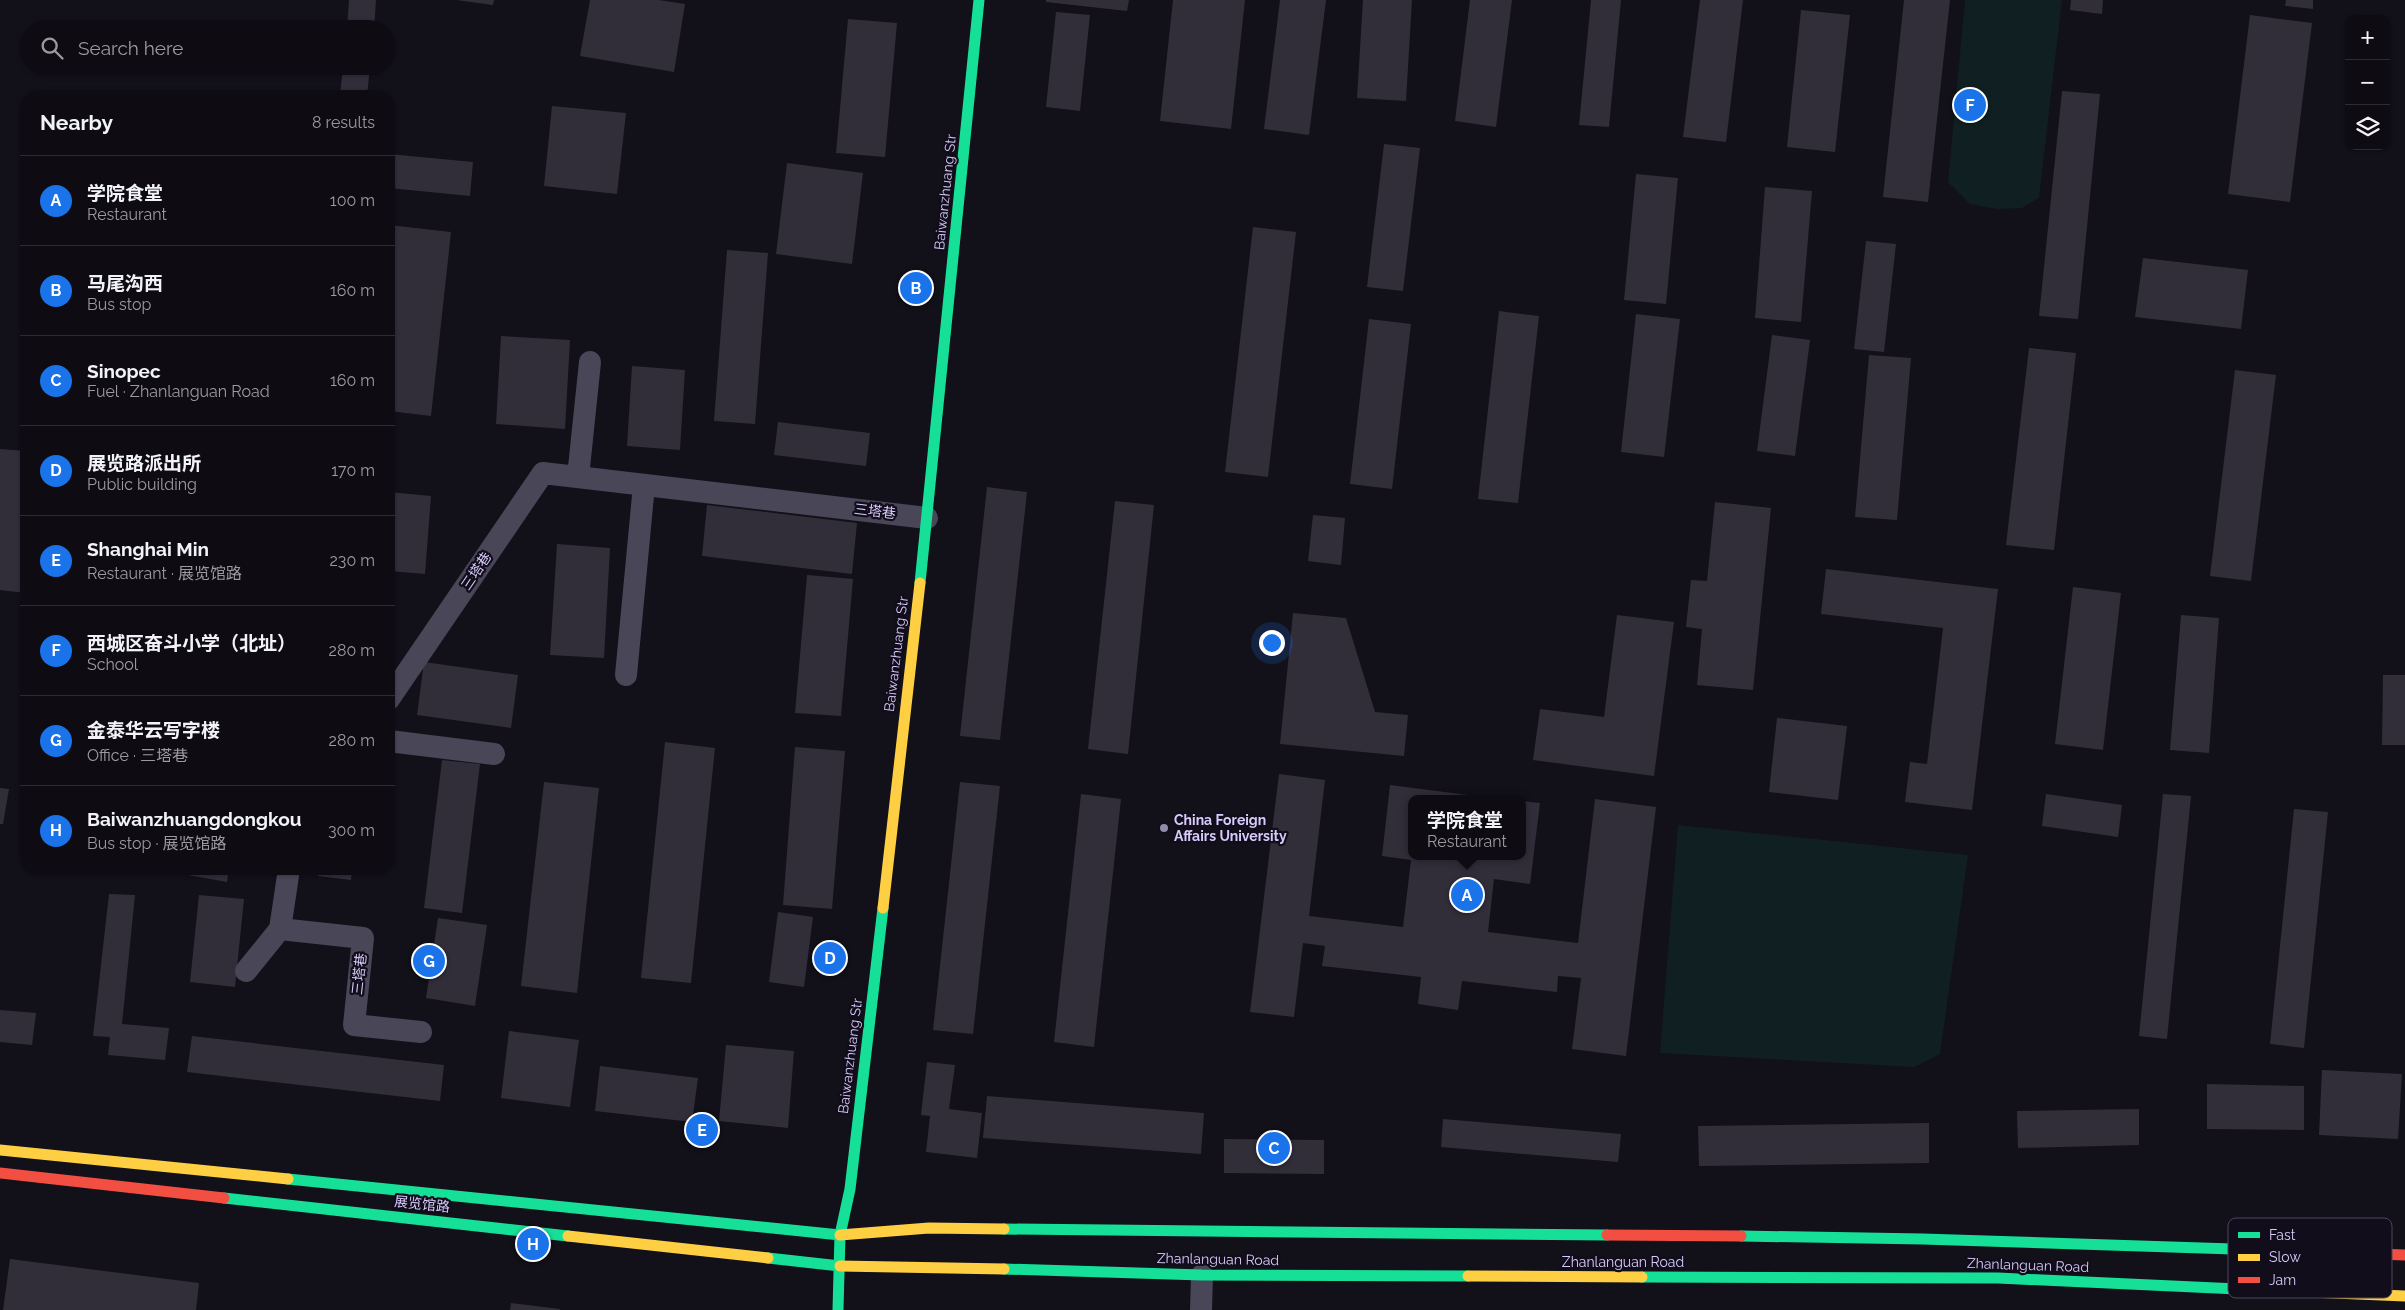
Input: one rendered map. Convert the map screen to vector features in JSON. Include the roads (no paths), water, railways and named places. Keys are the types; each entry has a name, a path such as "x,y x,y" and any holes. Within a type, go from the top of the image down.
{"main road":[{"name":"Baiwanzhuang Str","path":"838,1310 840,1235 850,1189 927,518 979,0"},
{"name":"展览馆路","path":"0,1150 840,1235"},
{"name":"展览馆路","path":"0,1173 840,1266"},
{"name":"Zhanlanguan Road","path":"840,1235 929,1228 1347,1231 1923,1239 2228,1249"},
{"name":"Zhanlanguan Road","path":"2392,1255 2405,1255"},
{"name":"Zhanlanguan Road","path":"840,1266 926,1266 1202,1275 1998,1278 2228,1288"},
{"name":"Zhanlanguan Road","path":"2392,1295 2405,1296"}],"street":[{"path":"578,477 590,362"},
{"name":"三塔巷","path":"395,689 543,473 927,518"},
{"path":"626,676 644,484"},
{"path":"395,742 494,754"},
{"path":"246,971 280,929 288,875"},
{"name":"三塔巷","path":"280,929 363,938 354,1025 421,1032"},
{"path":"1201,1310 1202,1275"}],"place":[{"name":"西城区奋斗小学（北址）","path":"1970,105"},
{"name":"马尾沟西","path":"916,288"},
{"name":"China Foreign Affairs University","path":"1164,828"},
{"name":"学院食堂","path":"1467,895"},
{"name":"展览路派出所","path":"830,958"},
{"name":"金泰华云写字楼","path":"429,961"},
{"name":"Shanghai Min","path":"702,1130"},
{"name":"Sinopec","path":"1274,1148"},
{"name":"Baiwanzhuangdongkou","path":"533,1244"}]}
